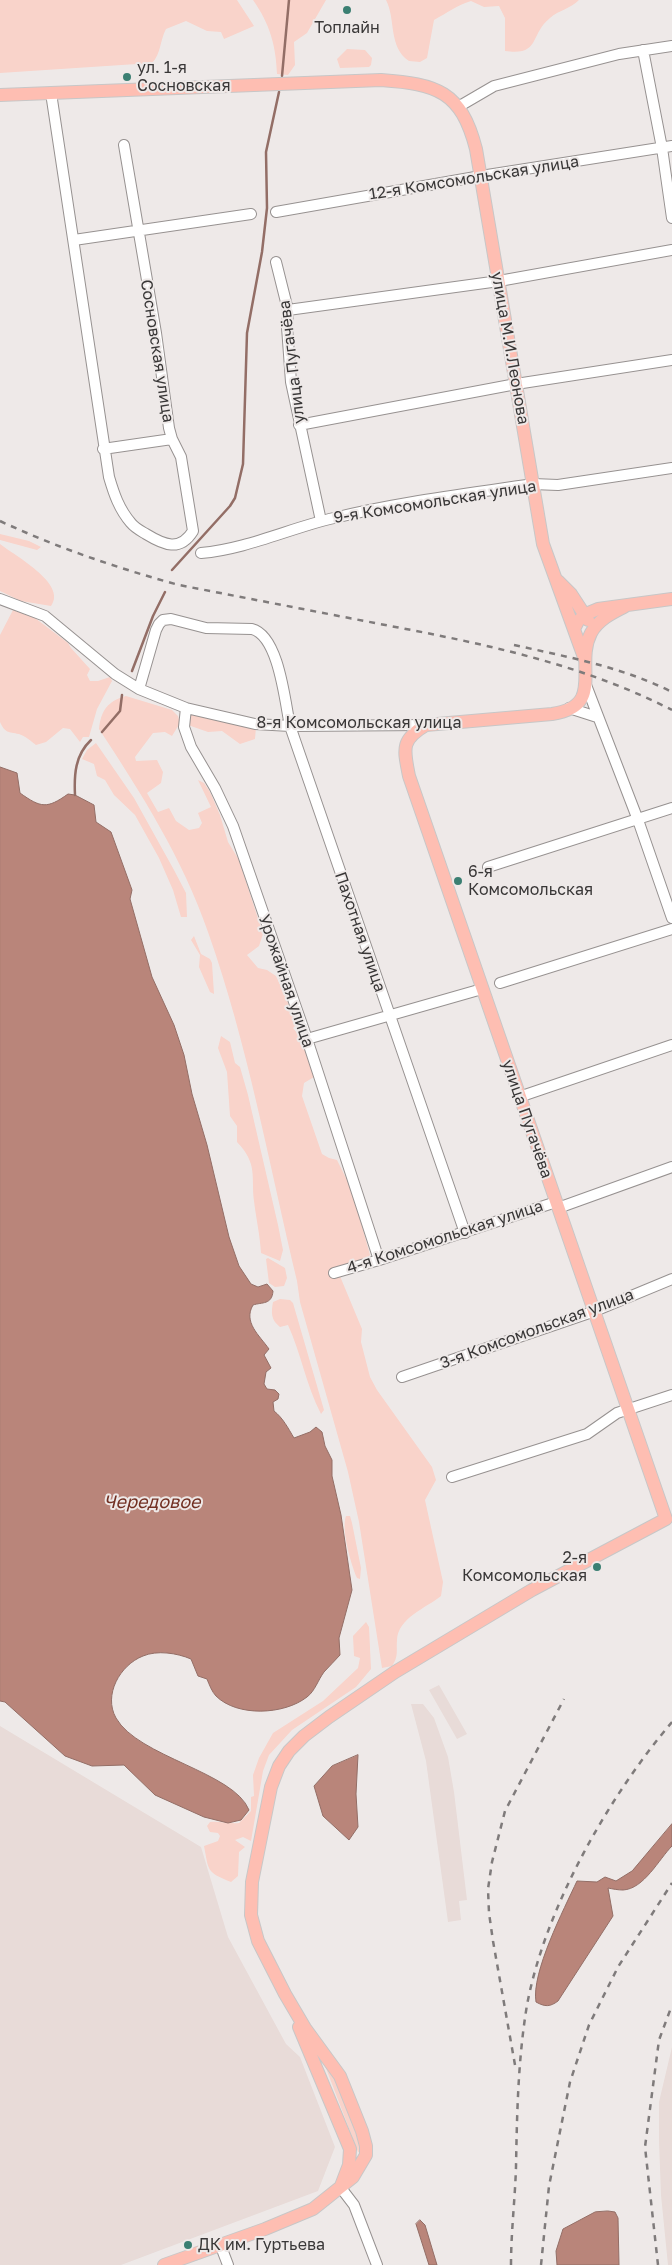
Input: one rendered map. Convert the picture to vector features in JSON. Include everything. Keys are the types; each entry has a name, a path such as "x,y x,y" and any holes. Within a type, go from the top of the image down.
{"main road":[{"path":"0,95 381,80 424,84 437,90 458,106"},
{"name":"улица М.И.Леонова","path":"458,106 466,119 474,141 481,176 543,544 554,578 566,595"},
{"path":"566,595 608,608"},
{"path":"566,595 586,614 590,634 579,691 569,708"},
{"path":"566,595 584,666 586,684 584,695 579,702 569,708"},
{"path":"586,614 602,614 624,607 672,598"},
{"path":"574,629 578,621 586,614 608,608 624,607"},
{"path":"590,634 604,619 624,607"},
{"name":"8-я Комсомольская улица","path":"426,725 552,714 569,708"},
{"path":"406,741 426,725"},
{"name":"улица Пугачёва","path":"406,741 404,754 409,776 628,1409 669,1518"},
{"path":"164,2265 313,2209 353,2177 362,2164 366,2146 354,2108 340,2076 305,2028 285,1994 258,1941 251,1915 250,1893 271,1787 278,1766 289,1751 304,1736 328,1717 455,1634 532,1590 669,1518"},
{"path":"285,1994 350,2149 349,2165 341,2188"}],"street":[{"path":"458,106 494,86 619,54 672,46"},
{"path":"643,50 667,147 672,218"},
{"path":"51,93 74,240 103,449 172,439"},
{"name":"Сосновская улица","path":"103,449 116,501 132,524 157,541 174,545 188,540 192,531 181,457 172,439 124,145"},
{"name":"12-я Комсомольская улица","path":"276,212 481,176 667,147"},
{"path":"74,240 251,214"},
{"path":"288,310 499,281 672,250"},
{"name":"улица Пугачёва","path":"276,262 288,310 286,326 291,382 298,425 321,521"},
{"path":"298,425 516,384 672,360"},
{"name":"9-я Комсомольская улица","path":"202,553 227,550 321,521 359,512 533,484 558,485 672,468"},
{"name":"8-я Комсомольская улица","path":"0,599 45,616 115,674 139,689 186,708 255,724 290,726 426,725"},
{"name":"Пахотная улица","path":"139,689 158,624 163,620 171,619 206,628 229,627 260,631 272,652 281,678 290,726 465,1233"},
{"path":"586,684 597,717 638,820 672,918"},
{"name":"Урожайная улица","path":"186,708 184,727 191,747 233,826 307,1039 379,1260"},
{"path":"569,708 597,717"},
{"path":"389,726 399,732 406,741"},
{"path":"488,867 672,808"},
{"path":"500,983 672,929"},
{"path":"307,1039 482,989"},
{"path":"519,1097 672,1044"},
{"name":"4-я Комсомольская улица","path":"334,1272 557,1205 672,1167"},
{"name":"3-я Комсомольская улица","path":"402,1377 595,1311 672,1280"},
{"path":"452,1477 587,1434 610,1417 628,1409 672,1395"},
{"path":"341,2188 354,2206 377,2265"},
{"path":"220,2244 228,2265"}],"shaded area":[{"path":"0,0 237,0 254,26 224,39 221,32 207,31 186,21 166,29 157,55 152,63 0,73"},
{"path":"253,0 326,0 307,33 294,42 295,65 288,75 277,74 271,36 264,18"},
{"path":"386,0 579,0 550,18 539,31 530,47 516,52 505,51 505,18 499,6 484,7 471,1 434,20 427,58 420,62 409,61 398,48"},
{"path":"347,49 365,50 372,58 371,65 369,67 340,68 337,59"},
{"path":"0,534 29,541 41,547 37,550 0,540"},
{"path":"0,544 27,563 46,580 52,589 54,597 51,606 21,601 0,591"},
{"path":"13,610 35,618 68,643 90,669 87,675 90,681 98,681 110,677 112,681 97,709 89,737 83,737 80,742 70,729 63,728 46,742 36,745 21,735 7,731 2,726 0,722 0,635"},
{"path":"126,696 172,710 178,716 180,723 172,736 165,732 153,733 135,757 136,761 157,760 163,772 161,783 147,793 158,812 169,808 176,821 189,830 199,828 202,823 198,813 211,807 198,780 204,783 220,815 228,842 239,860 263,934 259,946 247,955 258,968 267,970 276,976 294,1016 296,1025 293,1028 305,1043 314,1077 304,1083 302,1096 322,1154 337,1160 352,1190 370,1255 365,1260 337,1269 362,1329 361,1342 370,1377 377,1390 432,1467 436,1480 425,1500 443,1582 441,1596 414,1614 402,1626 392,1666 382,1668 359,1522 348,1472 300,1302 297,1281 257,1105 222,975 198,905 174,853 130,777 99,729 106,707"},
{"path":"192,713 241,726 256,727 255,739 240,744 222,731 208,732 188,725 188,714"},
{"path":"96,743 134,798 174,870 186,893 187,917 181,917 173,890 159,858 135,815 114,795 105,780 97,776 94,764 82,759 87,750"},
{"path":"194,936 201,954 210,959 212,963 214,994 210,992 199,967 200,955 191,940"},
{"path":"221,1036 230,1042 235,1063 240,1067 248,1095 283,1250 280,1261 261,1253 251,1164 244,1150 237,1142 237,1126 230,1116 227,1072 218,1048"},
{"path":"268,1258 285,1268 287,1278 284,1286 275,1287 269,1283 266,1259"},
{"path":"280,1299 290,1300 293,1303 324,1410 321,1414 311,1392 288,1325 280,1327 273,1319 273,1302"},
{"path":"346,1516 350,1516 352,1523 361,1568 360,1579 357,1578 347,1547"},
{"path":"366,1622 369,1627 371,1669 356,1687 292,1730 269,1755 263,1771 251,1841 243,1837 235,1840 245,1847 239,1852 238,1876 231,1882 217,1876 208,1866 204,1846 218,1841 220,1836 218,1833 210,1832 207,1826 210,1822 239,1823 251,1811 251,1797 254,1796 253,1775 259,1758 273,1733 323,1701 358,1668 360,1658 354,1656 353,1636"},
{"path":"439,1685 467,1734 457,1739 429,1690"},
{"path":"411,1704 423,1704 434,1718 448,1757 467,1900 459,1901 461,1920 448,1922 426,1761"},
{"path":"0,1726 201,1847 228,1937 286,2044 300,2057 335,2147 318,2191 121,2265 0,2265"},
{"path":"672,2047 672,2265 668,2265 661,2195 659,2102"},
{"path":"327,2061 355,2125 361,2153 358,2152 324,2063"}],"water":[{"name":"Чередовое","path":"0,767 17,773 20,793 33,802 44,805 49,804 68,794 75,795 94,805 96,822 111,832 132,890 130,899 152,977 174,1025 184,1055 192,1094 207,1145 229,1237 239,1266 251,1284 258,1287 267,1284 273,1291 269,1301 253,1305 250,1311 253,1328 269,1349 264,1355 271,1368 266,1372 264,1384 267,1389 275,1390 279,1394 278,1399 273,1402 274,1411 283,1420 294,1438 310,1432 316,1427 322,1432 325,1446 332,1460 332,1476 341,1515 352,1590 339,1638 340,1655 324,1672 310,1695 297,1703 274,1710 261,1711 236,1708 216,1696 207,1679 198,1676 191,1659 180,1655 161,1653 143,1656 127,1666 116,1682 113,1691 112,1709 116,1718 127,1732 164,1754 206,1774 225,1785 240,1797 249,1810 241,1820 228,1823 204,1817 155,1795 124,1765 92,1766 65,1756 5,1702 0,1701"},
{"path":"358,1755 356,1794 358,1827 349,1840 323,1816 314,1786 332,1766"},
{"path":"672,1824 672,1846 638,1885 623,1890 608,1888 613,1916 558,2001 547,2006 536,2002 538,1975 543,1958 577,1881 597,1882 605,1877 616,1881 632,1871"},
{"path":"595,2212 615,2212 618,2218 619,2265 557,2265 556,2251 563,2229"},
{"path":"420,2220 425,2225 437,2265 429,2265 416,2224"}],"waterway":[{"path":"282,76 289,0"},
{"path":"172,570 230,506 235,498 243,464 247,333 262,252 267,208 266,152 279,92"},
{"path":"132,671 153,616 165,592"},
{"path":"102,732 120,711 122,695"},
{"path":"75,795 75,780 79,759 91,740"}],"railway":[{"path":"0,521 88,557 179,585 455,639 529,656 602,679 672,710"},
{"path":"514,645 614,669 672,692"},
{"path":"515,2065 493,1941 488,1889 492,1862 505,1811 564,1699"},
{"path":"511,2265 520,2066 527,2005 536,1968 548,1930 564,1892 603,1818 648,1751 672,1722"},
{"path":"541,2265 549,2186 570,2082 589,2025 618,1967 672,1883"},
{"path":"658,2265 645,2147 659,2040 672,2005"}],"place":[{"name":"Топлайн","path":"347,10"},
{"name":"ул. 1-я Сосновская","path":"127,77"},
{"name":"6-я Комсомольская","path":"458,881"},
{"name":"2-я Комсомольская","path":"597,1567"},
{"name":"ДК им. Гуртьева","path":"188,2245"}]}
